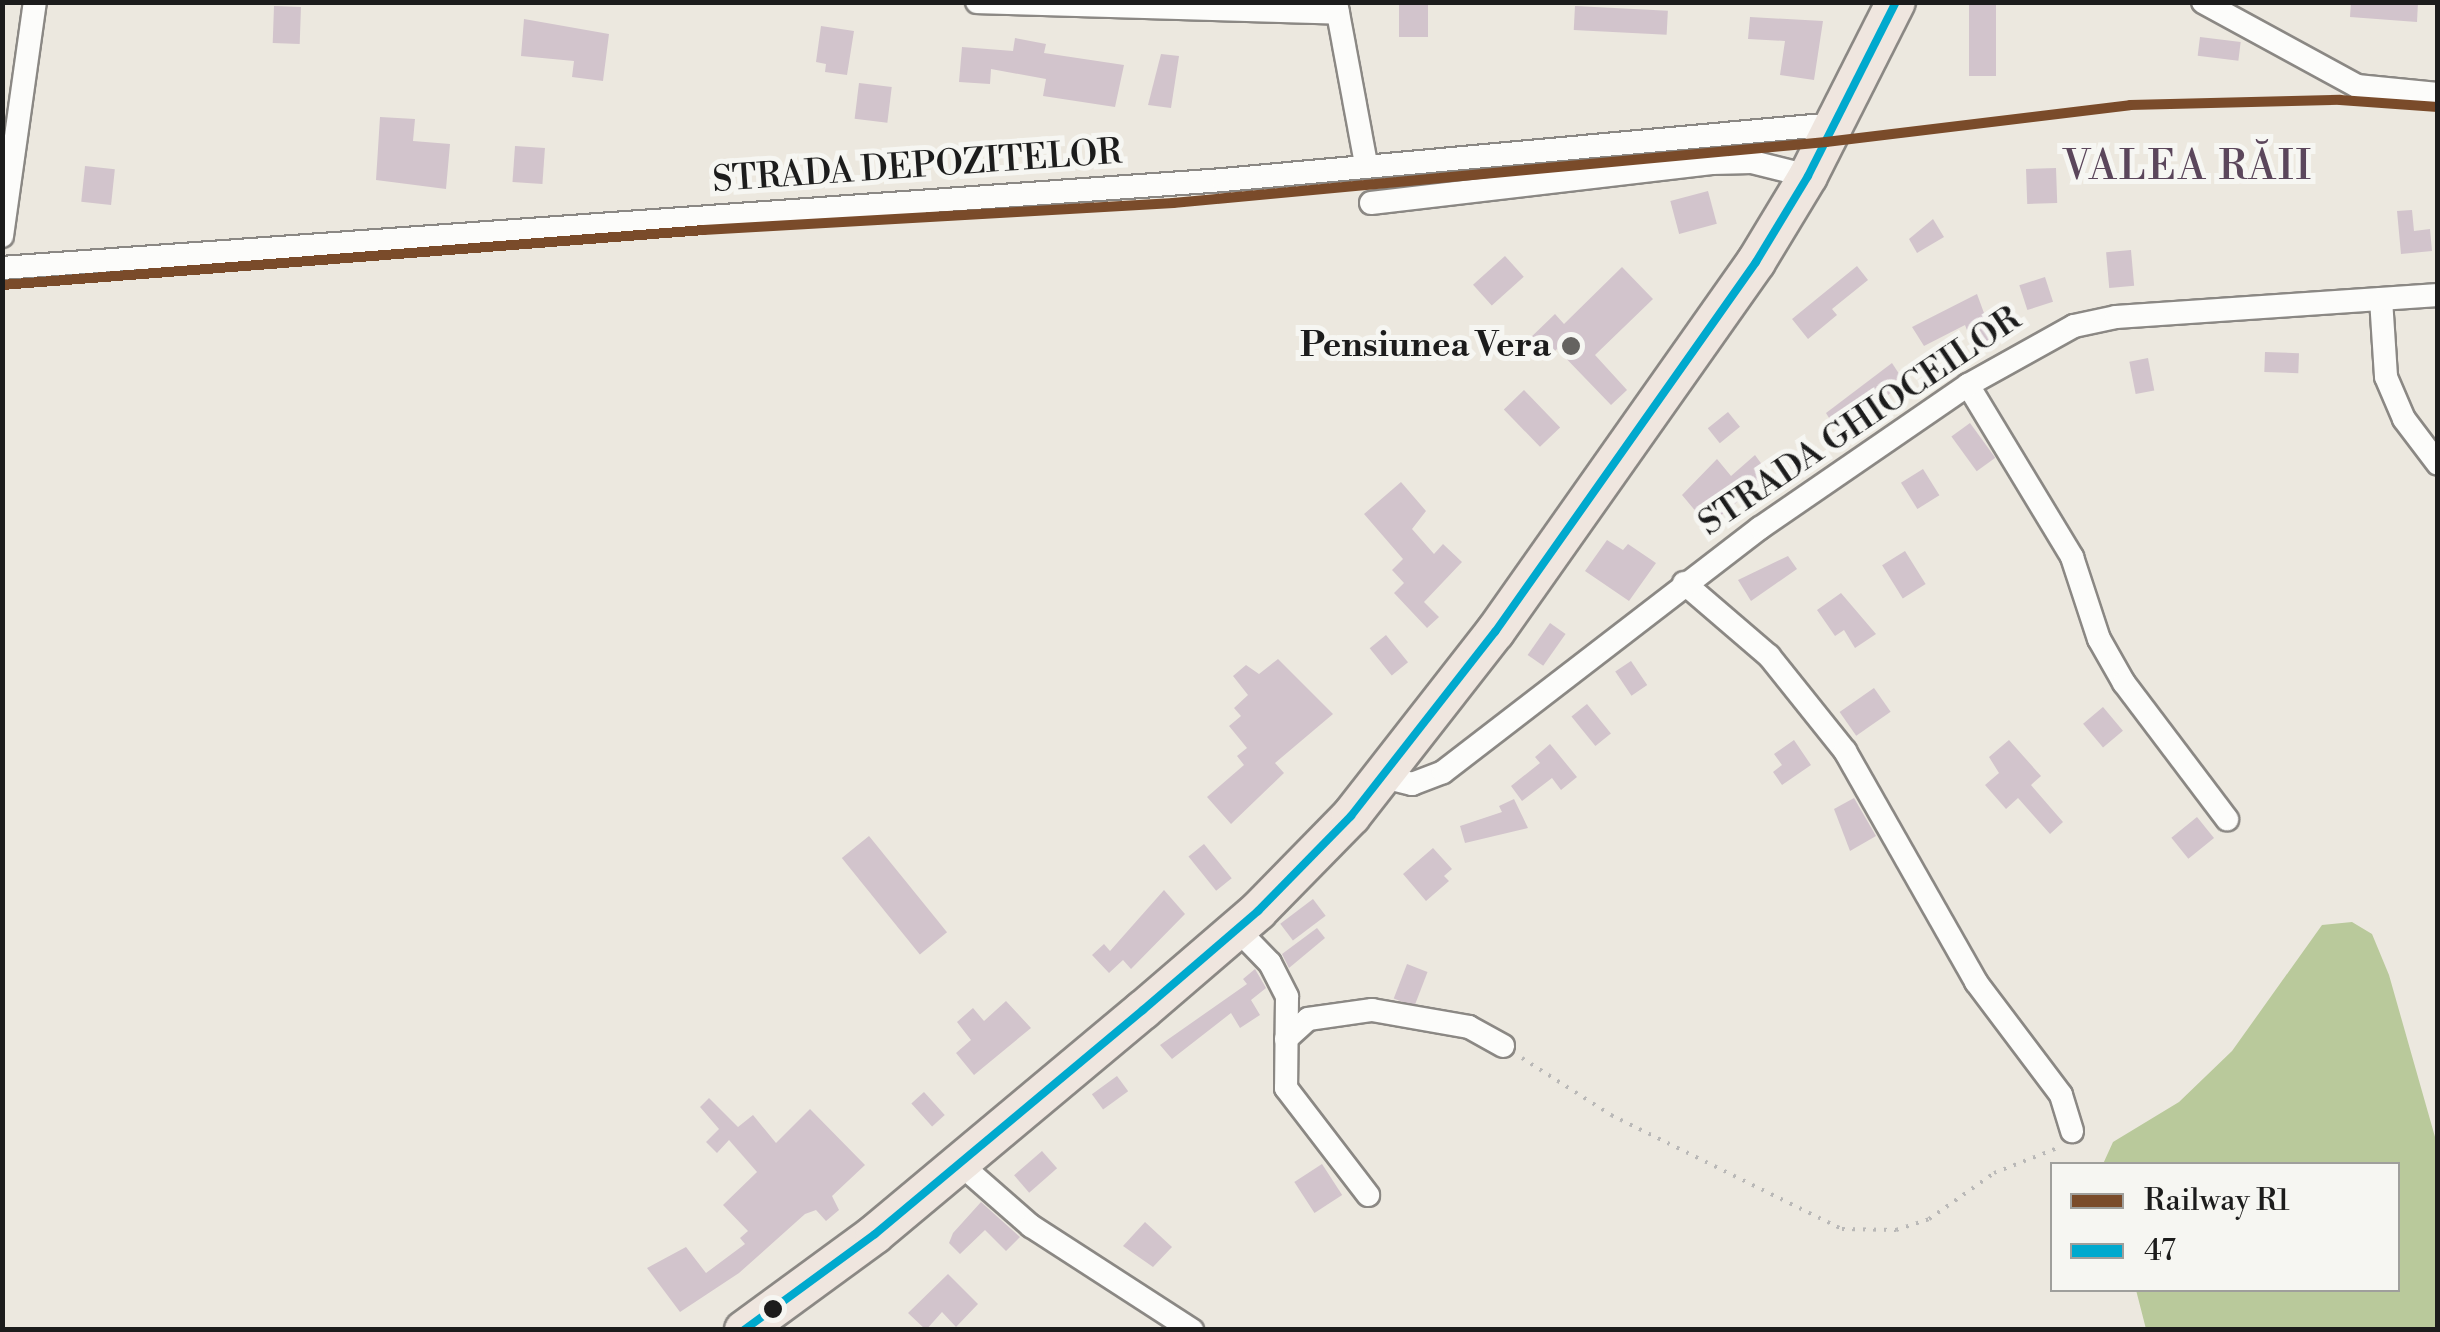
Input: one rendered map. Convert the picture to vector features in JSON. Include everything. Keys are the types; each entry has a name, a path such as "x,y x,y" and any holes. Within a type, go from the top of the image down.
{"main road":[{"path":"747,1329 835,1266 1237,930 1384,777 1675,380 1808,176 1896,2"}],"street":[{"path":"2,236 35,2"},
{"path":"978,2 1337,8 1366,164"},
{"path":"2203,2 2357,86 2438,94"},
{"name":"STRADA DEPOZITELOR","path":"2,268 1366,164 1835,124"},
{"path":"1371,203 1712,163 1752,162 1808,176"},
{"name":"STRADA GHIOCEILOR","path":"1384,777 1412,784 1443,772 1684,583 1968,385 2074,326 2116,317 2438,294"},
{"path":"2381,299 2386,378 2404,419 2438,464"},
{"path":"1968,385 2072,557 2099,639 2124,684 2227,819"},
{"name":"STRADA GHIOCEILOR","path":"1684,583 1769,656 1845,751 1976,982 2061,1094 2072,1131"},
{"path":"1237,930 1282,982 1311,1006 1334,1012"},
{"path":"1282,982 1286,1088 1368,1195"},
{"path":"1286,1039 1308,1019 1334,1012 1372,1010 1459,1024 1503,1046"},
{"path":"959,1163 1031,1226 1192,1330"}],"path":[{"path":"1503,1046 1611,1115 1842,1229 1896,1230 1929,1219 2006,1166 2059,1149 2072,1131"}],"green space":[{"path":"2352,922 2372,934 2389,975 2437,1144 2437,1329 2146,1329 2137,1292 2400,1292 2400,1162 2104,1162 2113,1142 2179,1102 2232,1051 2322,925"}],"building":[{"path":"1399,2 1428,2 1428,37 1399,37"},
{"path":"1969,2 1996,2 1996,76 1969,76"},
{"path":"2351,2 2418,2 2417,22 2350,17"},
{"path":"274,6 301,7 300,44 273,43"},
{"path":"1575,6 1668,11 1667,35 1574,30"},
{"path":"1750,17 1823,21 1814,80 1780,75 1785,41 1748,39"},
{"path":"524,19 609,34 603,81 572,77 574,61 521,56"},
{"path":"821,26 854,31 847,75 825,72 826,64 816,62"},
{"path":"2200,37 2241,42 2238,61 2198,56"},
{"path":"1015,38 1046,44 1044,53 1124,65 1115,107 1043,96 1046,79 991,69 990,84 959,82 962,47 1013,51"},
{"path":"1161,54 1179,56 1171,108 1148,105"},
{"path":"859,83 892,87 887,123 855,119"},
{"path":"380,117 415,119 413,141 450,144 446,189 376,180"},
{"path":"515,146 545,148 542,184 512,182"},
{"path":"85,166 115,169 111,205 81,202"},
{"path":"2056,168 2057,203 2027,204 2026,169"},
{"path":"1708,191 1717,224 1679,234 1670,201"},
{"path":"2412,210 2414,231 2430,229 2432,251 2401,254 2397,211"},
{"path":"1933,219 1944,237 1917,253 1909,239"},
{"path":"2131,250 2134,286 2109,288 2106,252"},
{"path":"1505,256 1524,277 1492,306 1473,285"},
{"path":"1857,266 1868,280 1832,309 1837,315 1808,339 1792,319"},
{"path":"1622,267 1653,299 1595,355 1627,390 1611,405 1557,349 1545,360 1527,341 1555,314 1564,324"},
{"path":"2045,277 2053,302 2027,310 2019,285"},
{"path":"1977,294 1995,343 1975,351 1965,325 1924,346 1912,327"},
{"path":"2265,352 2299,353 2298,373 2264,372"},
{"path":"2148,358 2154,390 2136,394 2129,362"},
{"path":"1892,363 1905,383 1837,431 1826,413"},
{"path":"1524,390 1560,427 1540,447 1504,409"},
{"path":"1728,412 1740,427 1720,443 1708,428"},
{"path":"1970,423 1995,458 1977,471 1951,437"},
{"path":"1755,455 1781,491 1760,505 1751,491 1708,526 1682,495 1717,459 1731,476"},
{"path":"1923,469 1939,495 1917,509 1901,483"},
{"path":"1401,482 1426,511 1412,529 1434,554 1443,544 1462,562 1424,602 1439,617 1427,628 1394,593 1404,583 1392,570 1403,559 1364,514"},
{"path":"1607,540 1623,550 1628,544 1656,563 1629,601 1585,571"},
{"path":"1905,551 1926,584 1903,598 1882,565"},
{"path":"1788,556 1797,569 1751,601 1738,580"},
{"path":"1841,593 1876,634 1855,648 1844,630 1835,636 1817,610"},
{"path":"1550,623 1566,634 1543,666 1528,655"},
{"path":"1386,635 1408,662 1392,675 1370,648"},
{"path":"1278,659 1333,714 1275,763 1284,773 1231,824 1207,797 1244,765 1237,756 1247,748 1229,726 1241,716 1234,708 1248,695 1233,676 1246,665 1259,674"},
{"path":"1631,661 1647,685 1631,696 1615,672"},
{"path":"1874,688 1891,712 1856,736 1840,712"},
{"path":"1587,704 1611,734 1595,746 1571,717"},
{"path":"2103,707 2123,731 2103,747 2083,724"},
{"path":"1794,740 1811,765 1782,785 1773,772 1782,765 1774,754"},
{"path":"2009,740 2041,776 2031,785 2063,822 2050,834 2018,798 2006,809 1985,785 1999,773 1989,757"},
{"path":"1550,744 1577,777 1561,790 1552,778 1522,801 1511,786 1540,763 1535,757"},
{"path":"1854,798 1876,836 1850,851 1834,809"},
{"path":"1514,799 1528,828 1465,843 1460,826 1502,812 1499,806"},
{"path":"2197,817 2214,838 2188,859 2171,838"},
{"path":"869,836 947,932 920,954 842,858"},
{"path":"1204,844 1232,878 1216,891 1188,857"},
{"path":"1433,848 1452,869 1444,876 1449,881 1426,901 1403,874"},
{"path":"1164,890 1185,914 1131,969 1123,960 1109,973 1092,955 1104,944 1110,951"},
{"path":"1313,899 1326,916 1293,940 1280,924"},
{"path":"1317,928 1325,938 1289,968 1282,954"},
{"path":"1407,964 1428,972 1414,1006 1394,999"},
{"path":"1255,969 1266,988 1251,1000 1260,1015 1240,1028 1231,1013 1172,1059 1160,1045 1247,984 1243,979"},
{"path":"1006,1001 1031,1028 974,1075 956,1053 971,1040 957,1022 973,1008 984,1021"},
{"path":"1117,1076 1128,1091 1103,1110 1092,1094"},
{"path":"924,1092 945,1115 932,1126 911,1103"},
{"path":"709,1098 738,1127 753,1115 776,1143 810,1109 865,1165 832,1196 839,1210 826,1221 816,1210 805,1214 739,1273 680,1312 647,1268 686,1247 706,1273 745,1244 740,1238 748,1231 723,1205 757,1172 729,1140 717,1153 706,1142 719,1129 700,1107"},
{"path":"1042,1151 1057,1168 1029,1193 1014,1175"},
{"path":"1322,1164 1342,1195 1314,1213 1294,1182"},
{"path":"981,1202 1020,1237 1006,1251 985,1230 960,1254 949,1243 953,1233"},
{"path":"1145,1222 1172,1247 1153,1267 1123,1246"},
{"path":"948,1274 978,1304 956,1327 942,1312 926,1330 908,1313"}],"rail line":[{"name":"R1","path":"2,285 704,230 1173,203 1826,142 2130,105 2340,100 2438,107"}],"transit line":[{"name":"47","path":"744,1330 875,1234 1143,1010 1258,911 1351,816 1495,632 1756,262 1808,176 1896,2"}],"place":[{"name":"Pensiunea Vera","path":"1571,346"}],"district":[{"name":"VALEA RĂII","path":"2188,167"}]}
